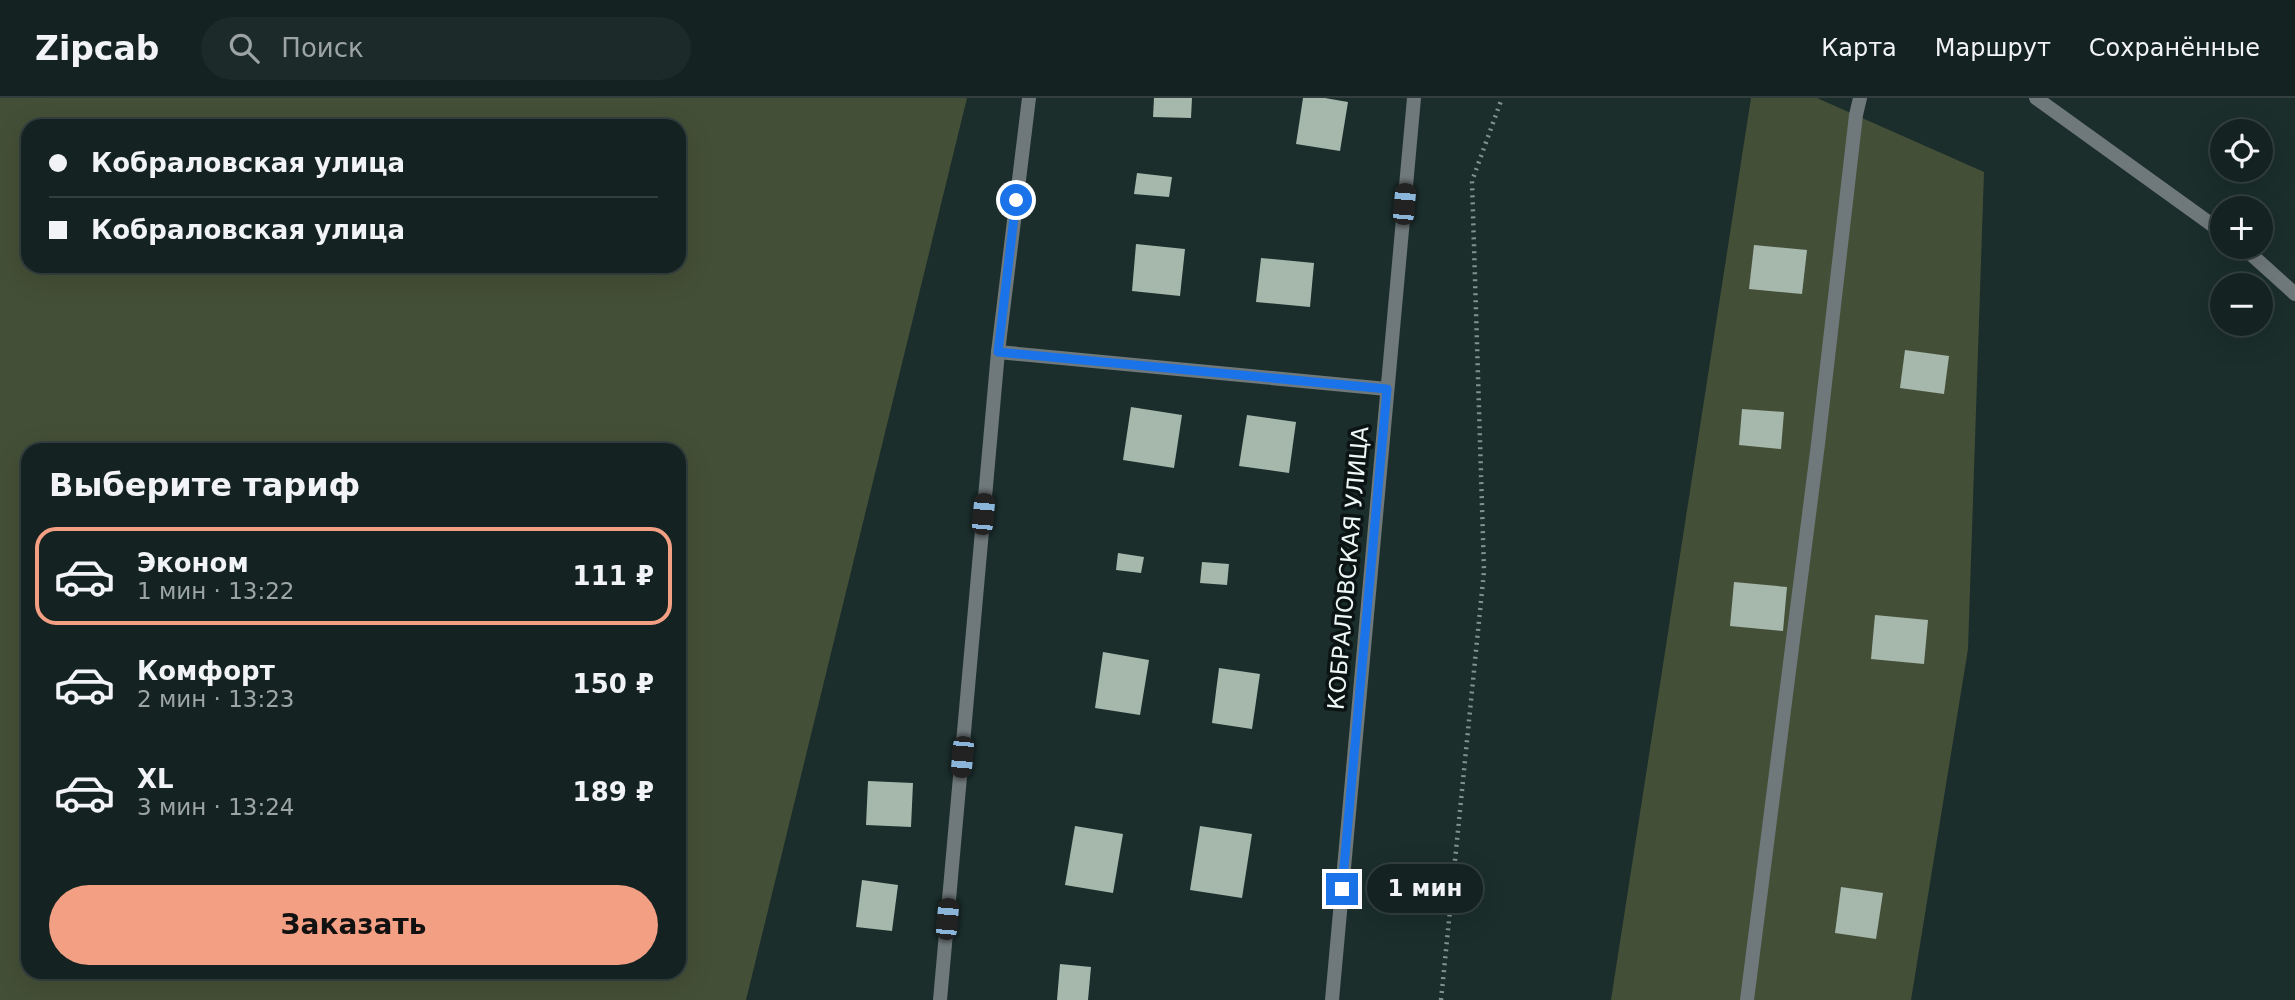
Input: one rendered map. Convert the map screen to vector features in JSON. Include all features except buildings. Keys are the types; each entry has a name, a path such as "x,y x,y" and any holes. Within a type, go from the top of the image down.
{"street":[{"path":"940,1000 998,352 1029,98"},
{"name":"КОБРАЛОВСКАЯ УЛИЦА","path":"1332,1000 1414,98"},
{"path":"1747,1000 1860,98"},
{"path":"2036,98 2210,223"},
{"path":"2256,259 2295,294"},
{"path":"998,352 1387,389"}],"path":[{"path":"1441,1000 1484,571 1472,181 1502,98"}],"green space":[{"path":"0,98 967,98 746,1000 0,1000"},
{"path":"1751,98 1817,98 1984,172 1968,649 1911,1000 1611,1000"}],"route":[{"path":"1016,200 998,352 1387,389 1342,889"}]}
